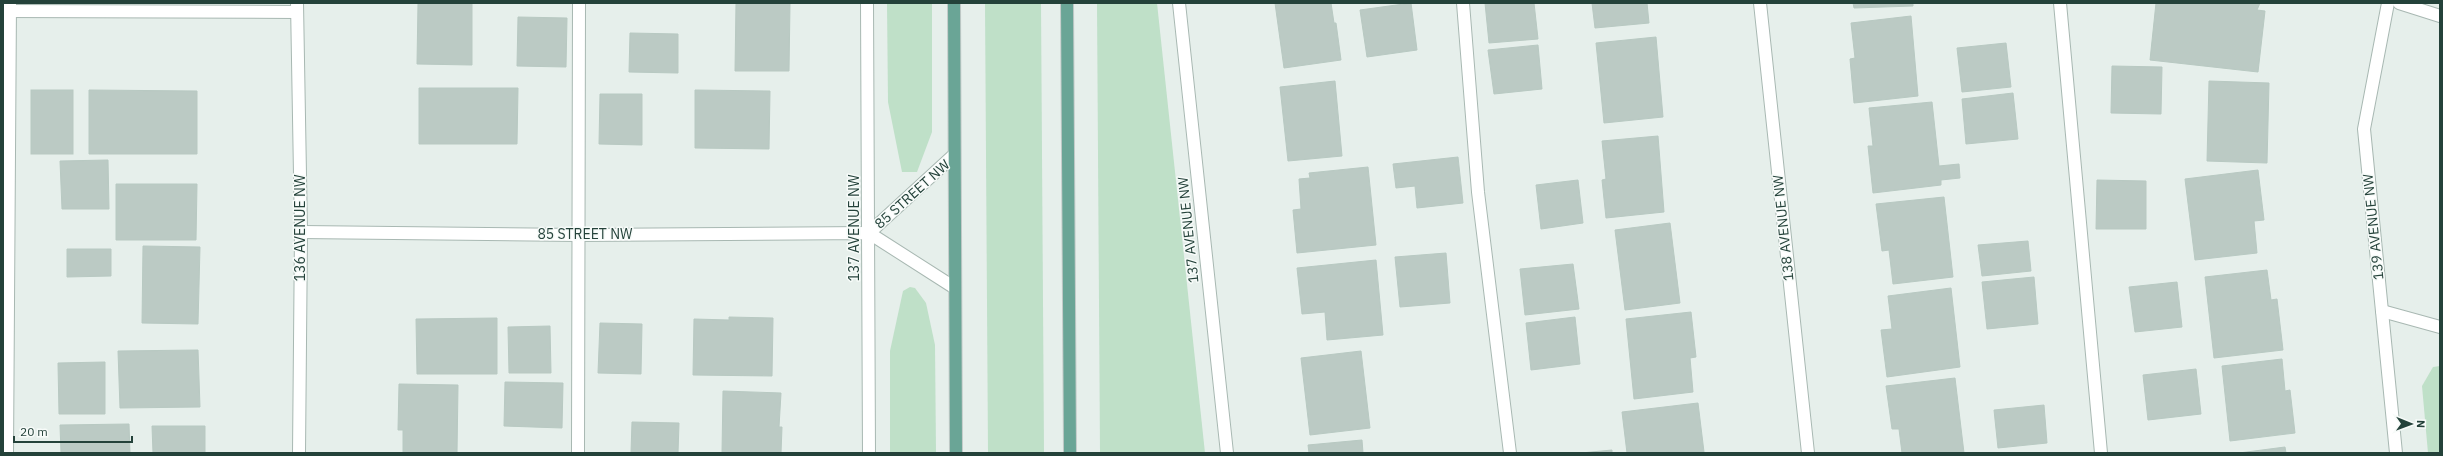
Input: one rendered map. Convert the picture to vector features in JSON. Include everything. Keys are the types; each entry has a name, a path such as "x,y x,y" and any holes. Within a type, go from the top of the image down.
{"main road":[{"path":"954,3 956,453"},
{"path":"1067,3 1070,453"}],"street":[{"path":"578,453 579,3"},
{"name":"137 AVENUE NW","path":"867,3 869,453"},
{"name":"137 AVENUE NW","path":"1179,3 1228,453"},
{"path":"1463,3 1478,192 1510,453"},
{"name":"138 AVENUE NW","path":"1760,3 1808,453"},
{"path":"2060,3 2101,453"},
{"name":"139 AVENUE NW","path":"2388,3 2364,130 2396,453"},
{"path":"2399,3 2440,16"},
{"path":"7,453 7,9 297,8"},
{"name":"136 AVENUE NW","path":"297,8 301,232 300,453"},
{"name":"85 STREET NW","path":"869,233 954,155"},
{"name":"85 STREET NW","path":"301,232 579,235 869,233 955,288"},
{"path":"2382,311 2440,327"}],"green space":[{"path":"887,3 932,3 932,132 917,172 902,172 888,102"},
{"path":"985,3 1041,3 1044,453 988,453"},
{"path":"1097,3 1157,3 1205,453 1100,453"},
{"path":"910,287 915,288 926,303 935,345 936,453 890,453 890,351 903,291"},
{"path":"2440,366 2440,453 2428,453 2422,386 2433,367"}],"building":[{"path":"418,3 472,3 472,65 417,64"},
{"path":"736,3 790,3 789,71 735,71"},
{"path":"1275,3 1331,3 1334,23 1336,23 1341,60 1284,68"},
{"path":"1411,3 1417,50 1367,57 1360,10"},
{"path":"1485,3 1534,3 1538,39 1489,43"},
{"path":"1592,3 1647,3 1649,23 1595,28"},
{"path":"1853,3 1913,3 1913,6 1854,8"},
{"path":"2156,3 2260,3 2257,10 2265,11 2258,72 2150,60"},
{"path":"1911,16 1918,96 1854,103 1850,59 1855,58 1851,23"},
{"path":"518,17 567,18 566,67 517,66"},
{"path":"630,33 678,34 678,73 629,72"},
{"path":"1656,37 1663,117 1604,123 1596,43"},
{"path":"2006,43 2011,87 1962,92 1957,48"},
{"path":"1538,45 1542,89 1494,94 1488,50"},
{"path":"2112,66 2162,67 2161,114 2111,113"},
{"path":"1335,81 1342,156 1288,161 1280,87"},
{"path":"2209,81 2269,83 2267,163 2207,161"},
{"path":"419,88 518,88 517,144 419,144"},
{"path":"31,90 73,90 73,154 31,154"},
{"path":"89,90 197,91 197,154 89,154"},
{"path":"695,90 770,91 769,149 695,148"},
{"path":"2013,93 2018,139 1966,144 1962,99"},
{"path":"600,94 642,94 642,145 599,144"},
{"path":"1932,102 1939,166 1959,164 1960,178 1941,180 1941,185 1873,193 1868,146 1873,146 1869,108"},
{"path":"1658,136 1664,212 1606,218 1602,180 1606,179 1602,141"},
{"path":"1458,157 1463,203 1417,208 1415,186 1396,188 1393,164"},
{"path":"108,160 109,209 62,209 60,161"},
{"path":"1368,167 1376,245 1297,253 1293,210 1301,209 1299,179 1310,178 1309,173"},
{"path":"2258,170 2264,220 2254,221 2257,253 2195,260 2185,179"},
{"path":"1578,180 1583,223 1541,229 1536,185"},
{"path":"2097,180 2146,181 2146,229 2096,229"},
{"path":"116,184 197,184 196,240 116,240"},
{"path":"1944,197 1953,277 1893,284 1889,250 1882,251 1876,204"},
{"path":"1670,223 1680,303 1625,310 1615,230"},
{"path":"2028,241 2031,271 1982,276 1978,245"},
{"path":"143,246 200,247 198,324 142,323"},
{"path":"67,249 111,249 111,276 67,277"},
{"path":"1446,253 1450,303 1400,307 1395,257"},
{"path":"1376,260 1383,335 1327,340 1325,312 1302,314 1297,268"},
{"path":"1573,264 1579,309 1525,315 1520,269"},
{"path":"2267,270 2271,300 2277,299 2283,350 2214,358 2205,277"},
{"path":"2034,277 2038,324 1987,329 1982,282"},
{"path":"2177,282 2182,327 2135,332 2129,287"},
{"path":"1951,288 1960,367 1887,377 1881,330 1892,329 1888,296"},
{"path":"1691,312 1696,357 1690,358 1693,392 1634,399 1626,319"},
{"path":"729,317 773,318 772,376 693,375 694,319 729,320"},
{"path":"1575,317 1580,364 1531,370 1526,323"},
{"path":"497,318 497,374 417,374 416,319"},
{"path":"600,323 642,324 641,374 598,373"},
{"path":"550,326 551,373 509,373 508,327"},
{"path":"198,350 200,407 120,408 118,351"},
{"path":"1361,351 1370,428 1310,435 1301,358"},
{"path":"2282,359 2285,391 2290,390 2295,433 2230,441 2222,366"},
{"path":"105,362 105,414 59,414 58,363"},
{"path":"2196,369 2201,414 2148,420 2143,375"},
{"path":"1955,378 1964,453 1902,453 1899,429 1892,429 1886,386"},
{"path":"505,382 563,383 562,428 504,426"},
{"path":"399,384 458,385 457,453 403,453 403,430 398,430"},
{"path":"723,391 781,393 779,427 782,427 781,453 722,453"},
{"path":"1698,403 1704,452 1627,453 1622,412"},
{"path":"2044,405 2047,443 1998,448 1994,410"},
{"path":"632,422 679,423 678,453 631,453"},
{"path":"129,424 130,453 61,453 60,425"},
{"path":"152,426 205,426 205,453 153,453"},
{"path":"1362,440 1363,453 1309,453 1308,445"},
{"path":"2285,447 2286,453 2239,453"},
{"path":"1612,450 1612,453 1581,453"}]}
